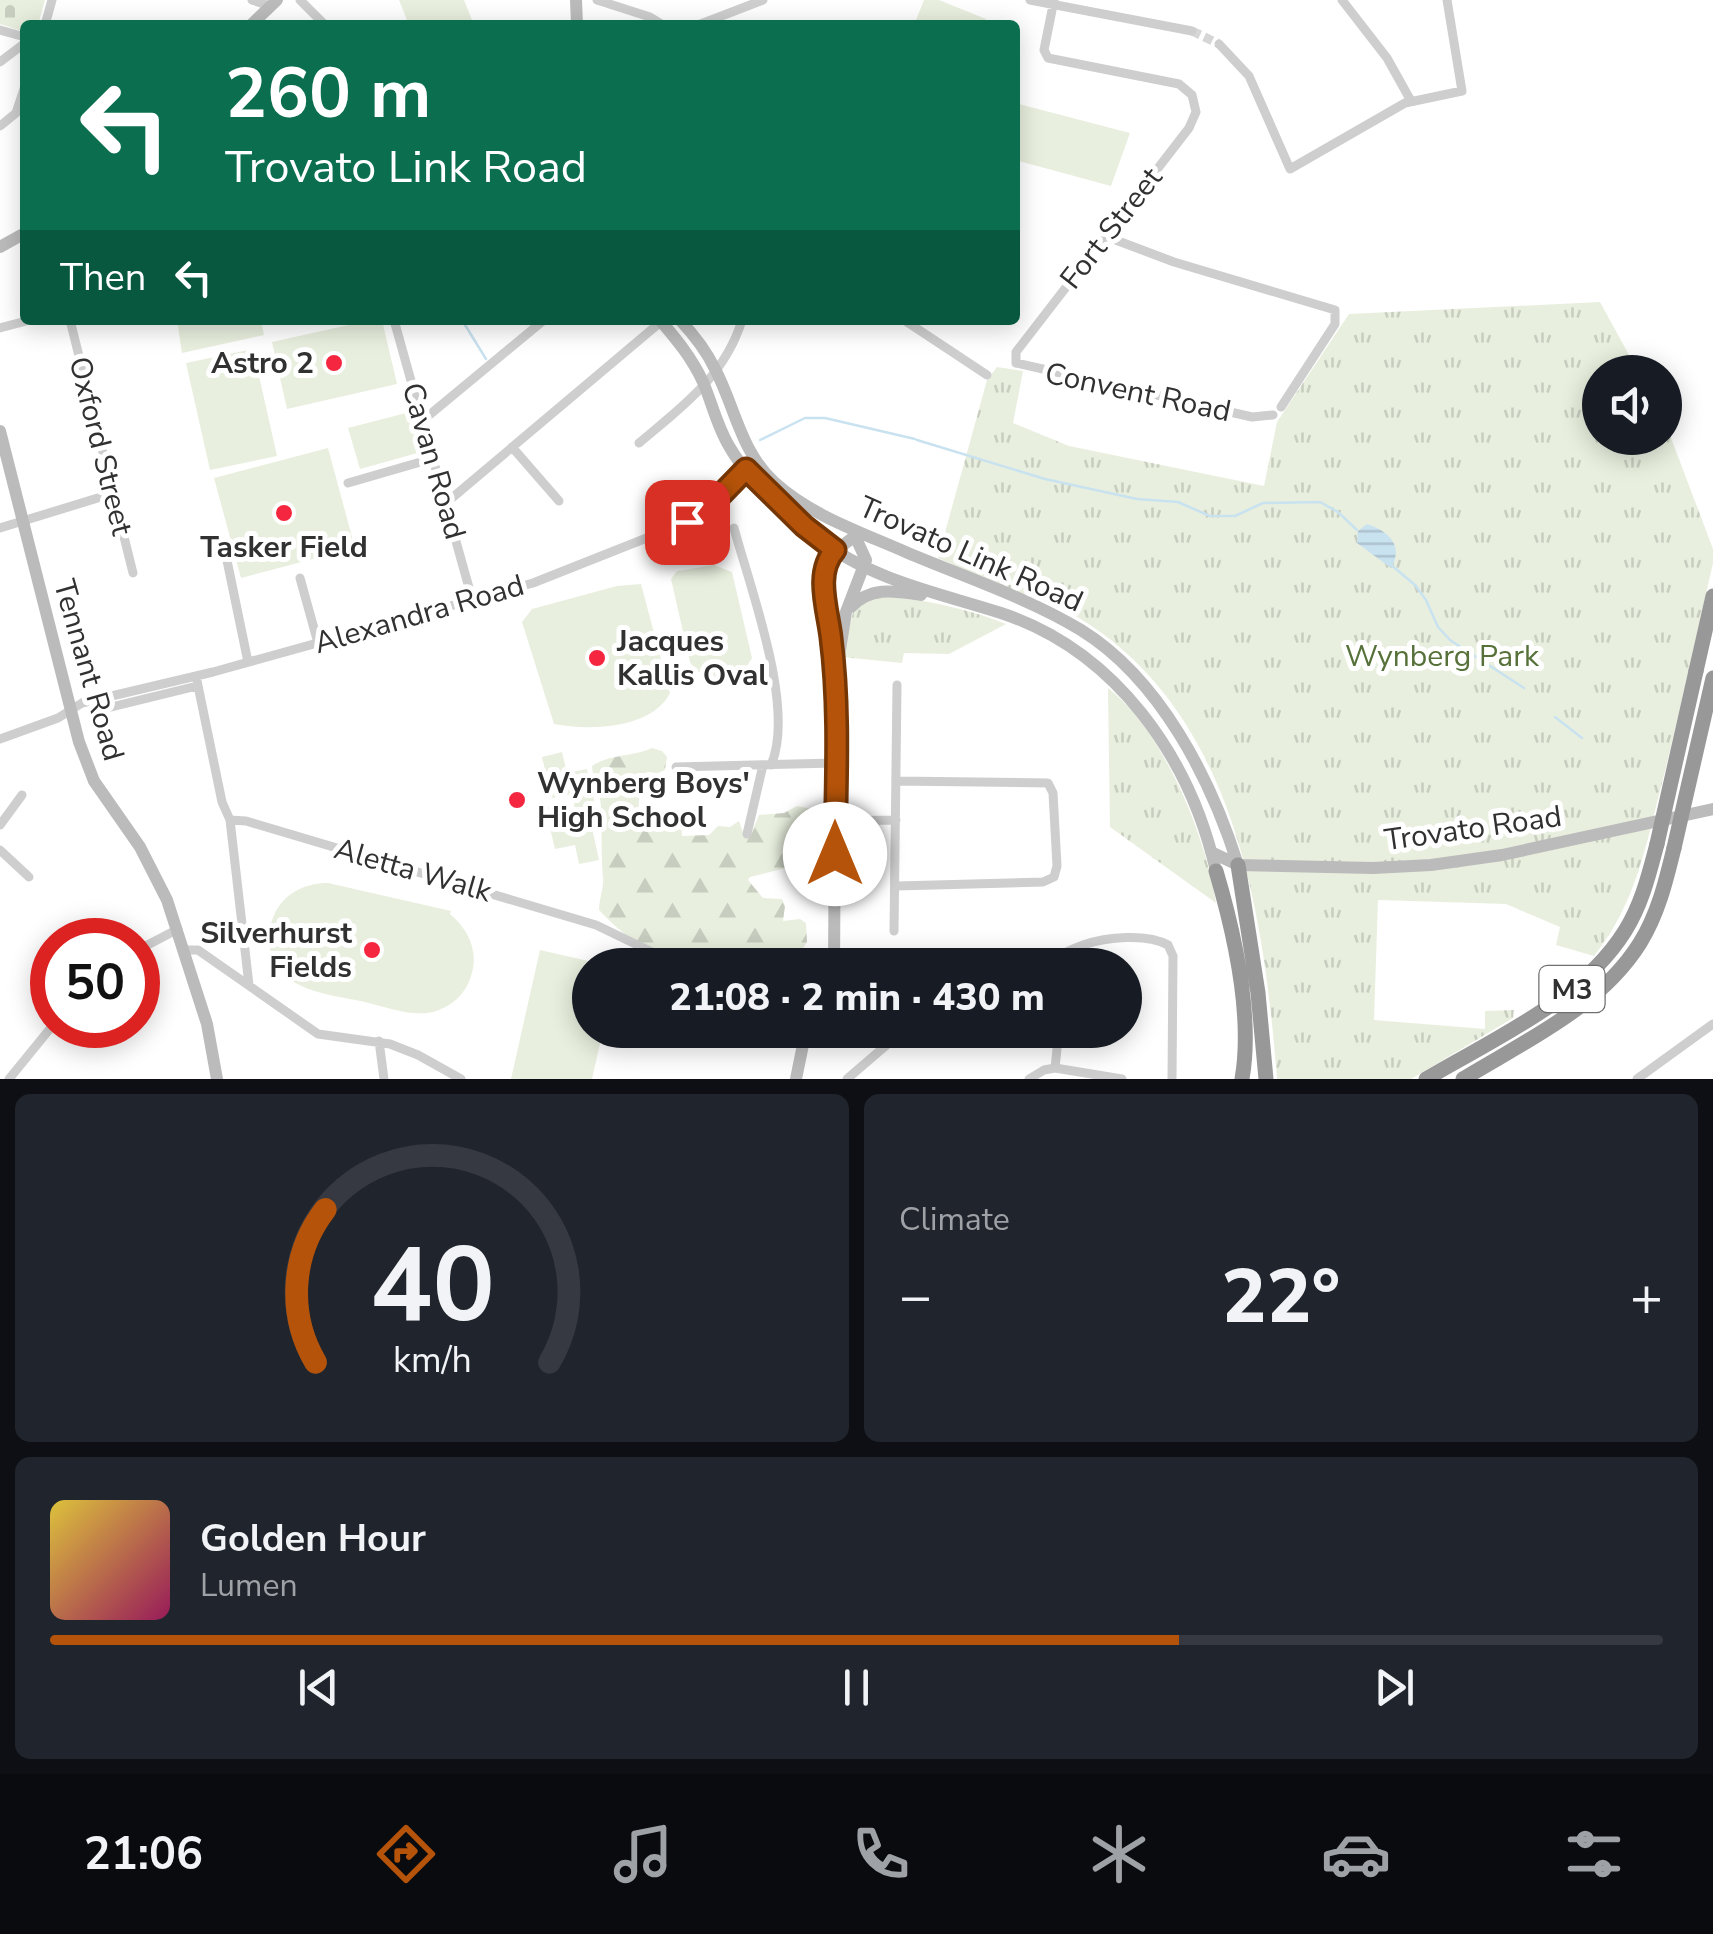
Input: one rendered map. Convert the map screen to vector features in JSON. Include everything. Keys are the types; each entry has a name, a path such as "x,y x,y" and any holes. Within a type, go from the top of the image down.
{"highway":[{"name":"M3","path":"1426,1079 1550,1004 1590,974 1611,951 1636,909 1658,844 1711,603"},
{"name":"M3","path":"1463,1079 1576,1010 1608,982 1640,942 1651,922 1674,848 1713,678"},
{"path":"1241,860 1226,880 1226,903 1244,1025 1242,1079"},
{"path":"1241,860 1266,1079"},
{"path":"1216,871 1226,903"}],"main road":[{"path":"664,325 684,349 704,386 729,447 751,465"},
{"path":"684,325 717,371 751,465"},
{"name":"Tennant Road","path":"0,431 69,710 94,781 146,858 178,929 207,1024 217,1079"},
{"name":"Trovato Link Road","path":"751,465 822,514 1066,622 1100,644 1139,683 1187,746 1207,781 1241,860"},
{"name":"Trovato Link Road","path":"751,465 804,526 835,550 864,566 1019,620 1056,637 1108,674 1149,724 1184,778 1216,871"},
{"path":"794,498 807,512 855,536 898,549"},
{"path":"834,948 836,675 823,582 824,564 835,550 855,536"},
{"path":"836,675 846,612 864,566 865,553 855,536"},
{"path":"846,612 862,597 878,592 958,600"},
{"name":"Trovato Road","path":"1241,860 1340,868 1432,865 1512,853 1713,809"},
{"path":"1212,852 1241,860"},
{"path":"796,1079 802,1048"}],"street":[{"path":"252,0 273,3"},
{"path":"300,0 320,20"},
{"path":"597,0 656,20"},
{"path":"711,20 763,0"},
{"path":"1030,0 1192,31"},
{"path":"1342,0 1388,58 1411,101"},
{"path":"1219,44 1249,76 1290,169 1411,101 1462,90 1447,0"},
{"name":"Fort Street","path":"1016,352 1189,128 1196,112 1189,90 1179,84 1048,58 1044,50 1053,2"},
{"path":"0,62 20,44"},
{"path":"0,126 16,113 20,101"},
{"path":"16,113 20,118"},
{"name":"Convent Road","path":"1016,352 1014,360 1020,366 1252,417 1277,411 1337,318 1330,307 1174,262 1104,236"},
{"name":"Oxford Street","path":"71,325 132,573"},
{"name":"Cavan Road","path":"395,325 473,602"},
{"path":"422,421 538,325"},
{"path":"446,502 656,325"},
{"path":"640,443 717,371 740,325"},
{"path":"912,325 987,375"},
{"path":"512,447 559,501"},
{"path":"348,482 432,459"},
{"name":"Alexandra Road","path":"0,739 58,718 82,702 196,681 248,662 473,602 587,563 687,522 712,504 751,465"},
{"path":"0,528 114,493"},
{"path":"734,528 775,685 778,745 767,765 747,834"},
{"path":"224,546 248,662"},
{"path":"300,578 318,643"},
{"path":"196,681 222,802 230,820 248,985"},
{"path":"894,931 897,685"},
{"path":"95,711 161,689"},
{"path":"117,694 120,705"},
{"path":"676,767 836,764"},
{"path":"896,781 1048,783 1053,793 1058,866 1054,877 1043,882 897,886"},
{"path":"0,825 22,795"},
{"name":"Aletta Walk","path":"230,820 246,821 596,924 644,948"},
{"path":"836,821 896,820"},
{"path":"0,850 29,877"},
{"path":"160,938 178,929"},
{"path":"1078,948 1107,940 1156,940 1168,945 1173,956 1172,1079"},
{"path":"184,950 196,949 318,1034 379,1041 418,1054 461,1079"},
{"path":"1637,1079 1713,1024"},
{"path":"379,1041 384,1079"},
{"path":"9,1079 34,1048"},
{"path":"848,1079 883,1048"},
{"path":"1055,1068 1057,1048"},
{"path":"1029,1079 1055,1068 1122,1079"}],"green space":[{"path":"0,0 45,0 39,20 20,20 20,30 0,24"},
{"path":"399,0 464,0 472,20 407,20"},
{"path":"924,0 939,0 986,19 986,20 916,20"},
{"path":"1020,104 1130,133 1111,186 1020,161"},
{"name":"Wynberg Park","path":"1600,302 1629,355 1582,355 1582,455 1677,455 1713,549 1713,563 1645,849 1621,915 1594,956 1556,945 1560,927 1506,904 1378,900 1374,1020 1485,1029 1485,1011 1514,1010 1513,1018 1411,1079 1277,1079 1263,952 1233,824 1208,765 1176,710 1135,662 1084,621 938,558 987,380 997,367 1023,371 1013,423 1069,446 1264,486 1277,422 1349,314"},
{"path":"178,325 262,325 264,335 182,353"},
{"name":"Astro 2","path":"348,325 383,325 397,384 287,409 272,342"},
{"path":"253,349 277,456 210,470 186,363"},
{"path":"410,412 421,452 360,469 348,428"},
{"name":"Tasker Field","path":"328,448 355,548 241,578 214,478"},
{"path":"714,565 732,572 752,658 745,669 714,677 701,674 690,662 671,579 677,571"},
{"name":"Jacques Kallis Oval","path":"641,584 670,693 649,714 618,725 554,724 522,622 532,609 617,586"},
{"path":"881,596 945,605 1006,624 949,654 904,653 902,663 842,657 854,608"},
{"path":"1108,688 1147,730 1179,786 1203,847 1216,903 1110,827"},
{"path":"652,748 667,757 665,770 645,775 639,808 647,826 661,825 673,816 681,819 682,836 709,835 718,826 730,827 739,821 744,835 750,837 759,815 784,813 797,806 812,809 806,830 816,840 814,851 790,867 748,880 763,898 782,899 783,921 800,919 806,923 807,942 803,948 647,948 599,910 603,882 601,806 592,766"},
{"path":"562,752 567,773 587,769 596,809 576,814 572,794 552,798 542,757"},
{"path":"565,803 570,823 590,819 599,860 579,864 575,845 555,849 545,807"},
{"name":"Silverhurst Fields","path":"328,883 451,911 473,950 471,976 462,994 433,1012 407,1012 308,989 284,974 275,963 269,944 276,911 298,890"},
{"path":"540,950 572,957 572,1048 599,1048 592,1079 511,1079"}],"water":[{"path":"1367,524 1392,540 1396,553 1391,568 1357,543 1358,531"}],"waterway":[{"path":"465,325 486,359"},
{"path":"760,440 805,418 825,418 915,439"},
{"path":"917,440 1045,479 1137,499 1178,502 1210,516 1235,516 1263,503 1320,502 1357,530"},
{"path":"1390,564 1415,585 1438,627 1450,640 1524,688"},
{"path":"1555,717 1582,738"}],"tunnel":[{"path":"1192,31 1219,44"}],"place":[{"name":"Astro 2","path":"334,363"},
{"name":"Tasker Field","path":"284,513"},
{"name":"Jacques Kallis Oval","path":"597,658"},
{"name":"Wynberg Boys' High School","path":"517,800"},
{"name":"Silverhurst Fields","path":"372,950"}],"route":[{"path":"687,522 712,504 746,469 804,526 835,550 824,564 823,582 836,675 835,854"}]}
